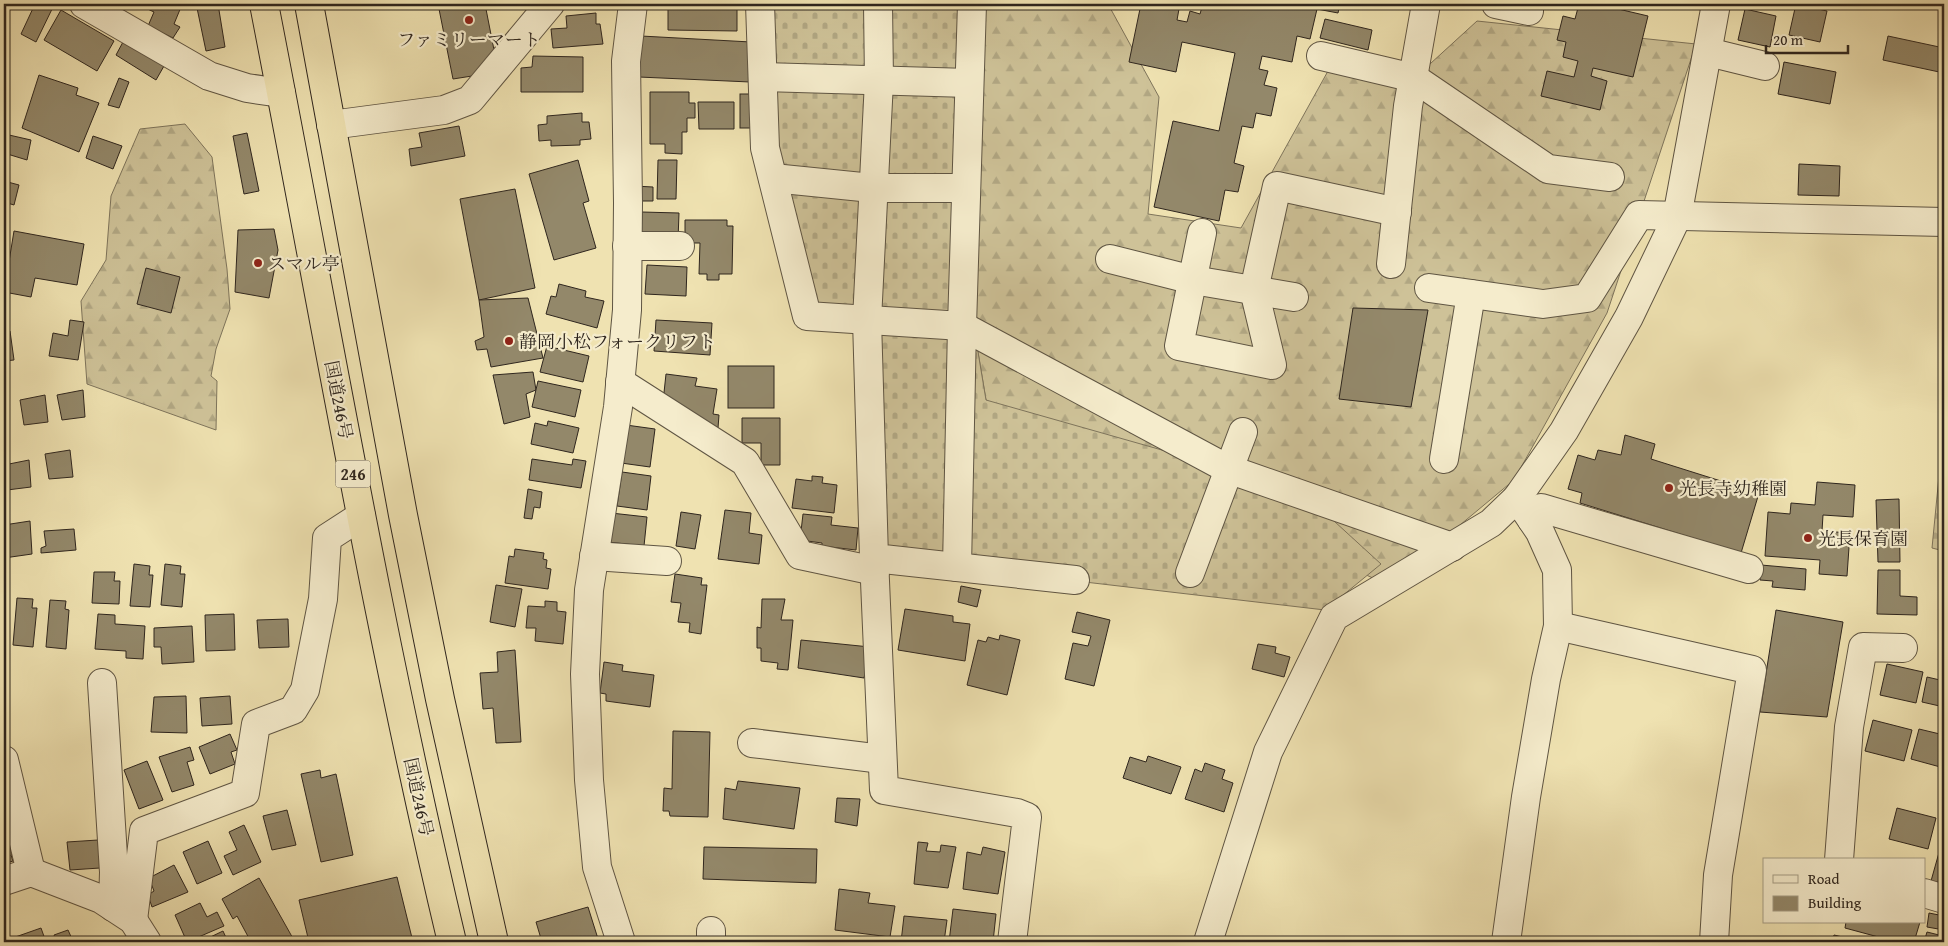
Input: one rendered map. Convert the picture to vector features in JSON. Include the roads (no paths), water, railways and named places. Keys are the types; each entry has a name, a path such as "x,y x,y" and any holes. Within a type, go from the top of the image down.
{"highway":[{"name":"国道246号","path":"264,4 361,516 415,783 452,942"},
{"name":"246","path":"309,4 405,525 440,699 494,942"}],"street":[{"path":"84,4 209,76 247,88 281,92"},
{"path":"331,125 444,110 470,100 550,4"},
{"path":"621,942 597,867 589,780 585,674 589,590 620,382 627,310 626,62 633,4"},
{"path":"760,4 766,148 807,316 962,326 1228,469 1452,547"},
{"path":"878,4 879,81 872,188 867,320 874,564 884,790 1018,813 1027,817 1012,942"},
{"path":"957,567 972,4"},
{"path":"1392,264 1408,106 1426,4"},
{"path":"1496,4 1529,11"},
{"path":"1525,509 1564,430 1629,317 1677,217 1716,4"},
{"path":"1708,52 1765,66"},
{"path":"1321,56 1414,78 1548,169 1610,177"},
{"path":"763,77 969,84"},
{"path":"773,178 872,188 966,188"},
{"path":"1202,233 1179,346 1272,365 1254,290 1277,186 1397,212"},
{"path":"1429,288 1543,304 1587,298 1639,215 1944,222"},
{"path":"627,246 680,246"},
{"path":"1110,258 1193,280 1294,297"},
{"path":"1444,459 1471,294"},
{"path":"620,382 745,462 800,555 874,564 957,567 1075,580"},
{"path":"1190,573 1243,432"},
{"path":"1208,942 1268,752 1334,617 1491,523 1525,509 1540,508 1749,569"},
{"path":"1506,942 1539,718 1558,626 1556,570 1540,532 1525,509"},
{"path":"123,913 144,831 245,793 256,724 293,710 306,690 323,599 327,538 361,516"},
{"path":"594,556 667,561"},
{"path":"1558,626 1752,670 1718,875 1714,942"},
{"path":"1839,858 1849,727 1863,647 1903,648"},
{"path":"102,683 114,872 123,913"},
{"path":"752,743 882,759"},
{"path":"4,760 31,872"},
{"path":"4,881 31,872 101,899 123,913 147,942"},
{"path":"1926,894 1944,899"}],"place":[{"name":"ファミリーマート","path":"469,20"},
{"name":"スマル亭","path":"258,263"},
{"name":"静岡小松フォークリフト","path":"509,341"},
{"name":"光長寺幼稚園","path":"1669,488"},
{"name":"光長保育園","path":"1808,538"}]}
